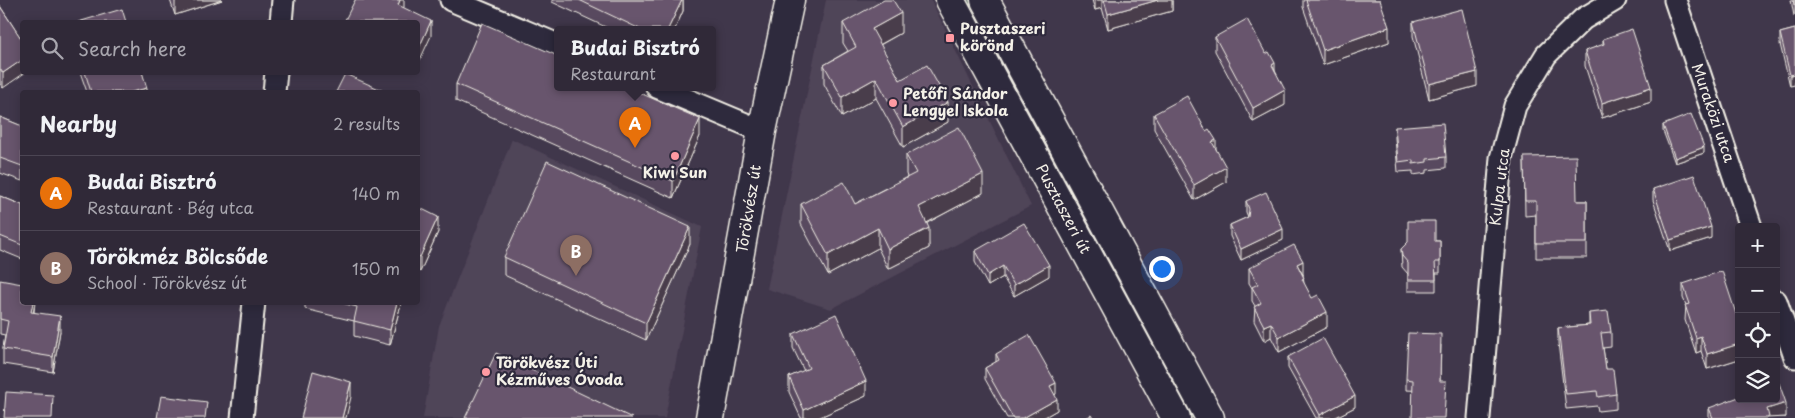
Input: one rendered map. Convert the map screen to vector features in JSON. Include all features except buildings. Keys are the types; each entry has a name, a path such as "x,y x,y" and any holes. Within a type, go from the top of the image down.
{"street":[{"path":"281,20 283,0"},
{"path":"450,0 554,43"},
{"name":"Törökvész út","path":"710,418 737,280 762,131 790,0"},
{"name":"Pusztaszeri út","path":"950,0 1176,418"},
{"name":"Pusztaszeri út","path":"985,0 1210,418"},
{"name":"Kulpa utca","path":"1479,418 1501,158 1515,106 1546,55 1583,19 1615,0"},
{"name":"Muraközi utca","path":"1675,0 1750,223"},
{"path":"274,90 276,75"},
{"path":"667,91 762,131"},
{"path":"242,418 254,305"},
{"path":"1780,313 1795,357"}],"shaded area":[{"name":"Petőfi Sándor Lengyel Iskola","path":"826,0 931,0 1031,206 831,309 767,289"},
{"path":"512,139 702,227 665,418 423,418 439,326"}],"green space":[{"path":"961,0 973,0 1197,418 1187,418"}],"place":[{"name":"Pusztaszeri körönd","path":"950,38"},
{"name":"Petőfi Sándor Lengyel Iskola","path":"893,103"},
{"name":"Budai Bisztró","path":"635,148"},
{"name":"Kiwi Sun","path":"675,156"},
{"name":"Törökméz Bölcsőde","path":"576,276"},
{"name":"Törökvész Úti Kézműves Óvoda","path":"486,372"}]}
